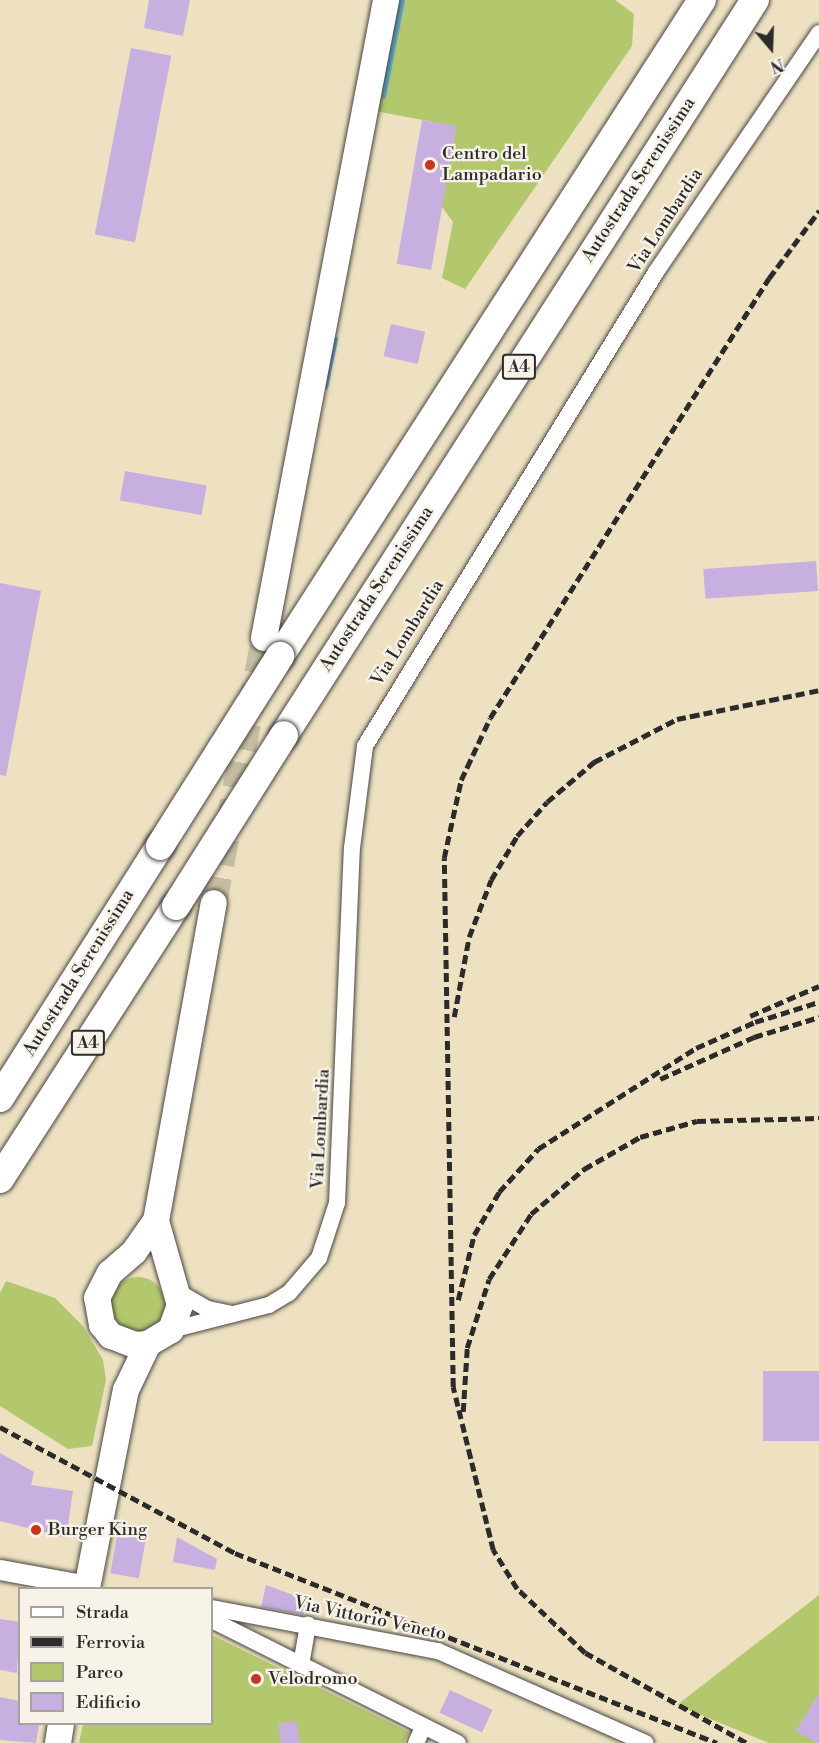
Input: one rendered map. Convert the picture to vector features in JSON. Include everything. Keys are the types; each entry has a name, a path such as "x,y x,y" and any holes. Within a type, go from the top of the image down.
{"highway":[{"name":"Autostrada Serenissima","path":"0,1098 160,846 272,647 702,0"},
{"name":"Autostrada Serenissima","path":"0,1179 755,0"}],"main road":[{"path":"272,647 386,0"},
{"path":"92,1587 126,1390 148,1344 171,1330 175,1286 156,1221 214,903"},
{"path":"126,1390 111,1336 100,1319 97,1298 110,1274 121,1266 156,1221"},
{"path":"121,1266 149,1264 175,1286"},
{"path":"111,1336 148,1344"},
{"path":"58,1743 61,1725"}],"street":[{"name":"Via Lombardia","path":"171,1330 248,1312 289,1293 305,1277 328,1239 337,1203 352,848 365,746 656,272 819,33"},
{"name":"Via Lombardia","path":"175,1286 216,1312 248,1312"},
{"path":"0,1570 87,1587"},
{"name":"Via Vittorio Veneto","path":"213,1608 308,1625 445,1654 646,1743"},
{"path":"213,1621 458,1743"},
{"path":"301,1665 308,1625"},
{"path":"416,1743 423,1727"}],"green space":[{"path":"396,0 615,0 634,14 632,46 465,289 442,278 453,222 440,204 455,126 375,111"},
{"path":"133,1277 143,1277 153,1281 161,1289 165,1304 161,1319 153,1327 143,1331 133,1331 123,1327 115,1319 111,1309 111,1299 115,1289 123,1281"},
{"path":"6,1281 55,1298 83,1326 103,1360 106,1380 92,1446 68,1449 0,1406 0,1293"},
{"path":"819,1595 819,1743 769,1743 677,1705"},
{"name":"Velodromo","path":"213,1635 409,1732 404,1743 79,1743 83,1725 213,1725"}],"building":[{"path":"149,0 190,0 183,36 144,28"},
{"path":"131,48 171,56 135,242 95,235"},
{"name":"Centro del Lampadario","path":"422,120 456,126 431,270 397,264"},
{"path":"391,324 425,332 418,364 384,356"},
{"path":"125,471 207,485 202,515 120,501"},
{"path":"816,561 818,591 705,599 703,569"},
{"path":"0,583 41,591 6,776 0,775"},
{"path":"763,1371 819,1371 819,1441 763,1441"},
{"path":"0,1453 34,1472 31,1485 73,1491 66,1538 0,1521"},
{"path":"119,1524 148,1529 139,1578 110,1573"},
{"path":"177,1537 217,1559 215,1570 173,1562"},
{"path":"266,1585 307,1600 303,1615 261,1607"},
{"path":"0,1619 18,1622 17,1673 0,1670"},
{"path":"450,1690 493,1710 482,1733 439,1713"},
{"path":"819,1693 819,1743 817,1743 796,1731"},
{"path":"0,1697 18,1701 18,1725 39,1725 36,1743 0,1740"},
{"path":"296,1721 300,1743 281,1743 278,1724"}],"waterway":[{"path":"383,96 402,0"},
{"path":"325,387 335,339"}],"tunnel":[{"path":"214,903 264,638"}],"railway":[{"path":"746,1743 585,1653 517,1589 493,1550 453,1387 444,858 461,780 490,718 769,278 819,211"},
{"path":"454,1017 469,937 491,880 517,836 547,802 594,762 677,719 819,690"},
{"path":"750,1016 819,986"},
{"path":"458,1300 474,1235 499,1192 538,1149 696,1048 755,1022 819,1002"},
{"path":"660,1079 754,1037 819,1017"},
{"path":"463,1412 467,1348 489,1279 531,1214 584,1169 640,1137 697,1121 819,1118"},
{"path":"0,1427 235,1553 717,1743"}],"place":[{"name":"Centro del Lampadario","path":"430,165"},
{"name":"Burger King","path":"36,1530"},
{"name":"Velodromo","path":"256,1679"}]}
